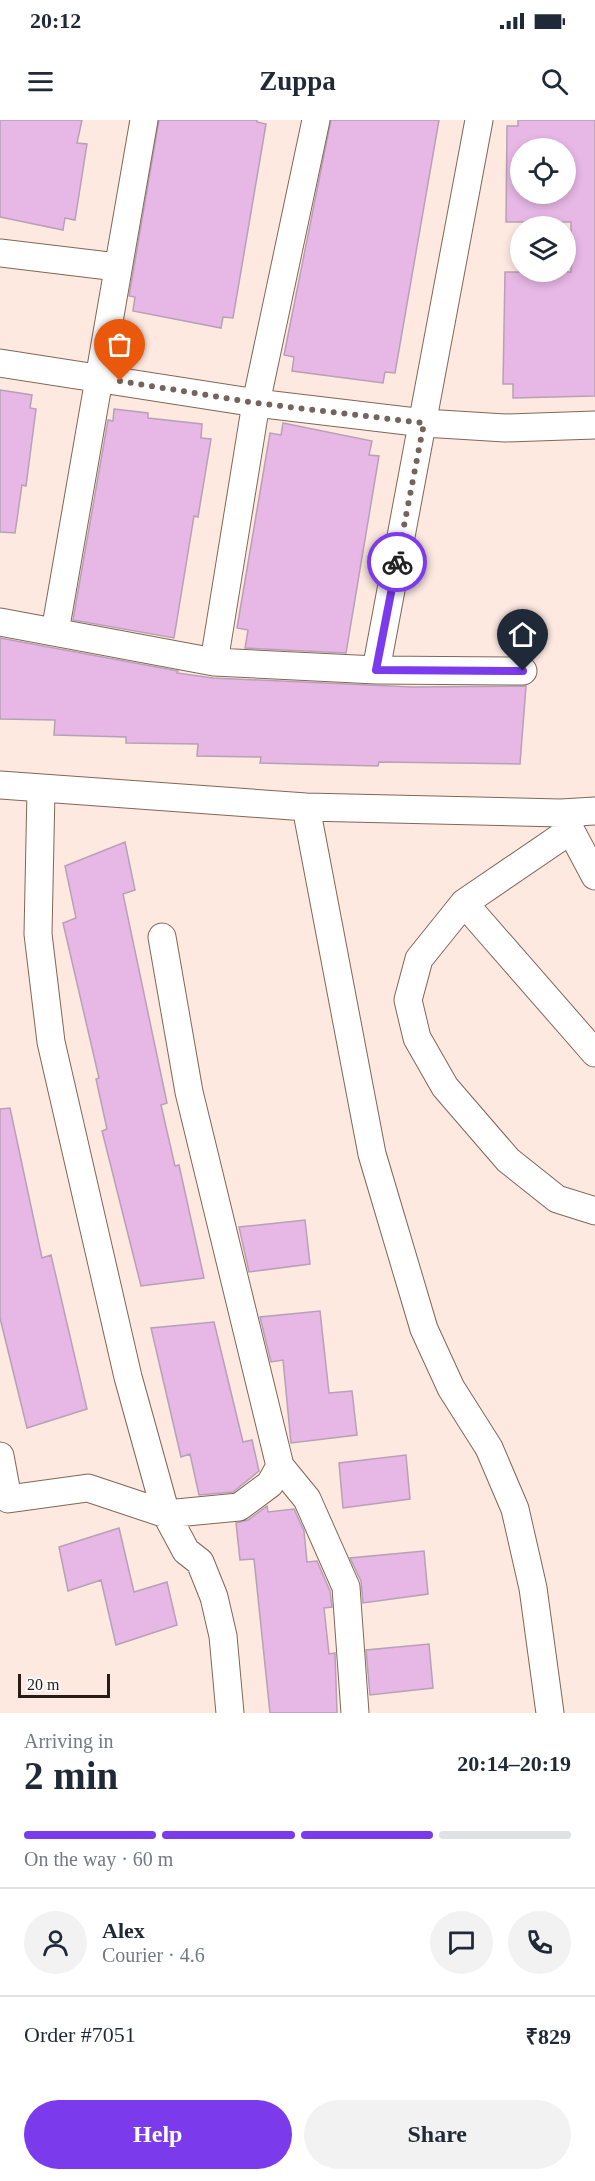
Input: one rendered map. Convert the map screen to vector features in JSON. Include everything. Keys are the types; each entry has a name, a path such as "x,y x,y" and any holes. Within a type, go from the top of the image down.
{"street":[{"path":"55,632 97,378 144,120"},
{"path":"214,662 256,403 316,120"},
{"path":"376,670 479,120"},
{"path":"0,253 117,267"},
{"path":"0,363 256,403 424,423 506,428 595,425"},
{"path":"0,622 214,662 376,670 523,671"},
{"path":"0,785 41,790 566,822"},
{"path":"41,790 38,934 51,1042 128,1377 166,1515 186,1551 200,1562 214,1597 223,1636 230,1713"},
{"path":"306,807 372,1154 424,1329 451,1388 489,1448 515,1509 533,1588 550,1713"},
{"path":"595,811 566,822 464,903 419,958 408,1000 417,1038 445,1087 508,1160 557,1199 595,1211"},
{"path":"566,822 595,876"},
{"path":"464,903 595,1053"},
{"path":"162,937 189,1092 280,1466 307,1499 346,1587 355,1713"},
{"path":"0,1456 8,1499 88,1488 166,1515 239,1507 270,1484 280,1466"}],"building":[{"path":"0,120 82,120 77,143 87,144 75,220 65,218 63,230 0,217"},
{"path":"159,120 257,120 257,122 266,124 233,318 223,317 221,328 133,311 135,297 129,296"},
{"path":"331,120 439,120 395,373 385,372 383,383 292,371 294,357 284,355"},
{"path":"518,120 595,120 595,396 513,398 513,384 503,384 505,272 510,272 510,282 576,282 576,216 510,216 510,222 506,222 507,126 518,126"},
{"path":"0,390 32,395 30,408 36,409 26,486 22,485 15,533 0,532"},
{"path":"114,409 148,413 148,418 202,424 201,438 211,439 198,517 194,516 174,638 73,620 108,420 113,421"},
{"path":"283,423 372,441 369,455 379,456 346,653 245,648 248,630 237,628 270,433 281,435"},
{"path":"0,638 213,678 412,687 526,686 520,764 379,762 378,766 260,763 261,757 197,756 198,744 126,743 126,737 54,735 55,720 0,719"},
{"path":"125,842 135,890 123,894 167,1103 161,1105 175,1166 179,1165 204,1278 141,1286 102,1131 107,1129 96,1079 99,1078 63,923 76,918 65,866"},
{"path":"10,1108 42,1258 51,1255 87,1409 27,1428 0,1318 0,1109"},
{"path":"305,1220 310,1264 249,1272 239,1227"},
{"path":"320,1311 329,1393 352,1391 357,1435 291,1443 283,1360 271,1362 260,1317"},
{"path":"214,1322 243,1442 252,1440 259,1471 233,1492 199,1495 190,1454 181,1457 151,1328"},
{"path":"406,1455 410,1499 343,1508 339,1463"},
{"path":"267,1506 268,1512 294,1509 304,1531 307,1562 317,1561 330,1591 332,1607 324,1608 329,1654 335,1653 337,1713 270,1713 254,1559 240,1560 236,1523 248,1520"},
{"path":"119,1528 134,1592 167,1582 177,1625 116,1645 101,1580 68,1591 59,1547"},
{"path":"424,1551 428,1594 363,1603 361,1581 350,1558"},
{"path":"429,1644 433,1688 370,1695 366,1650"}],"way so far":[{"path":"120,381 256,403 424,423 397,562"}],"route":[{"path":"397,562 376,670 523,671"}]}
